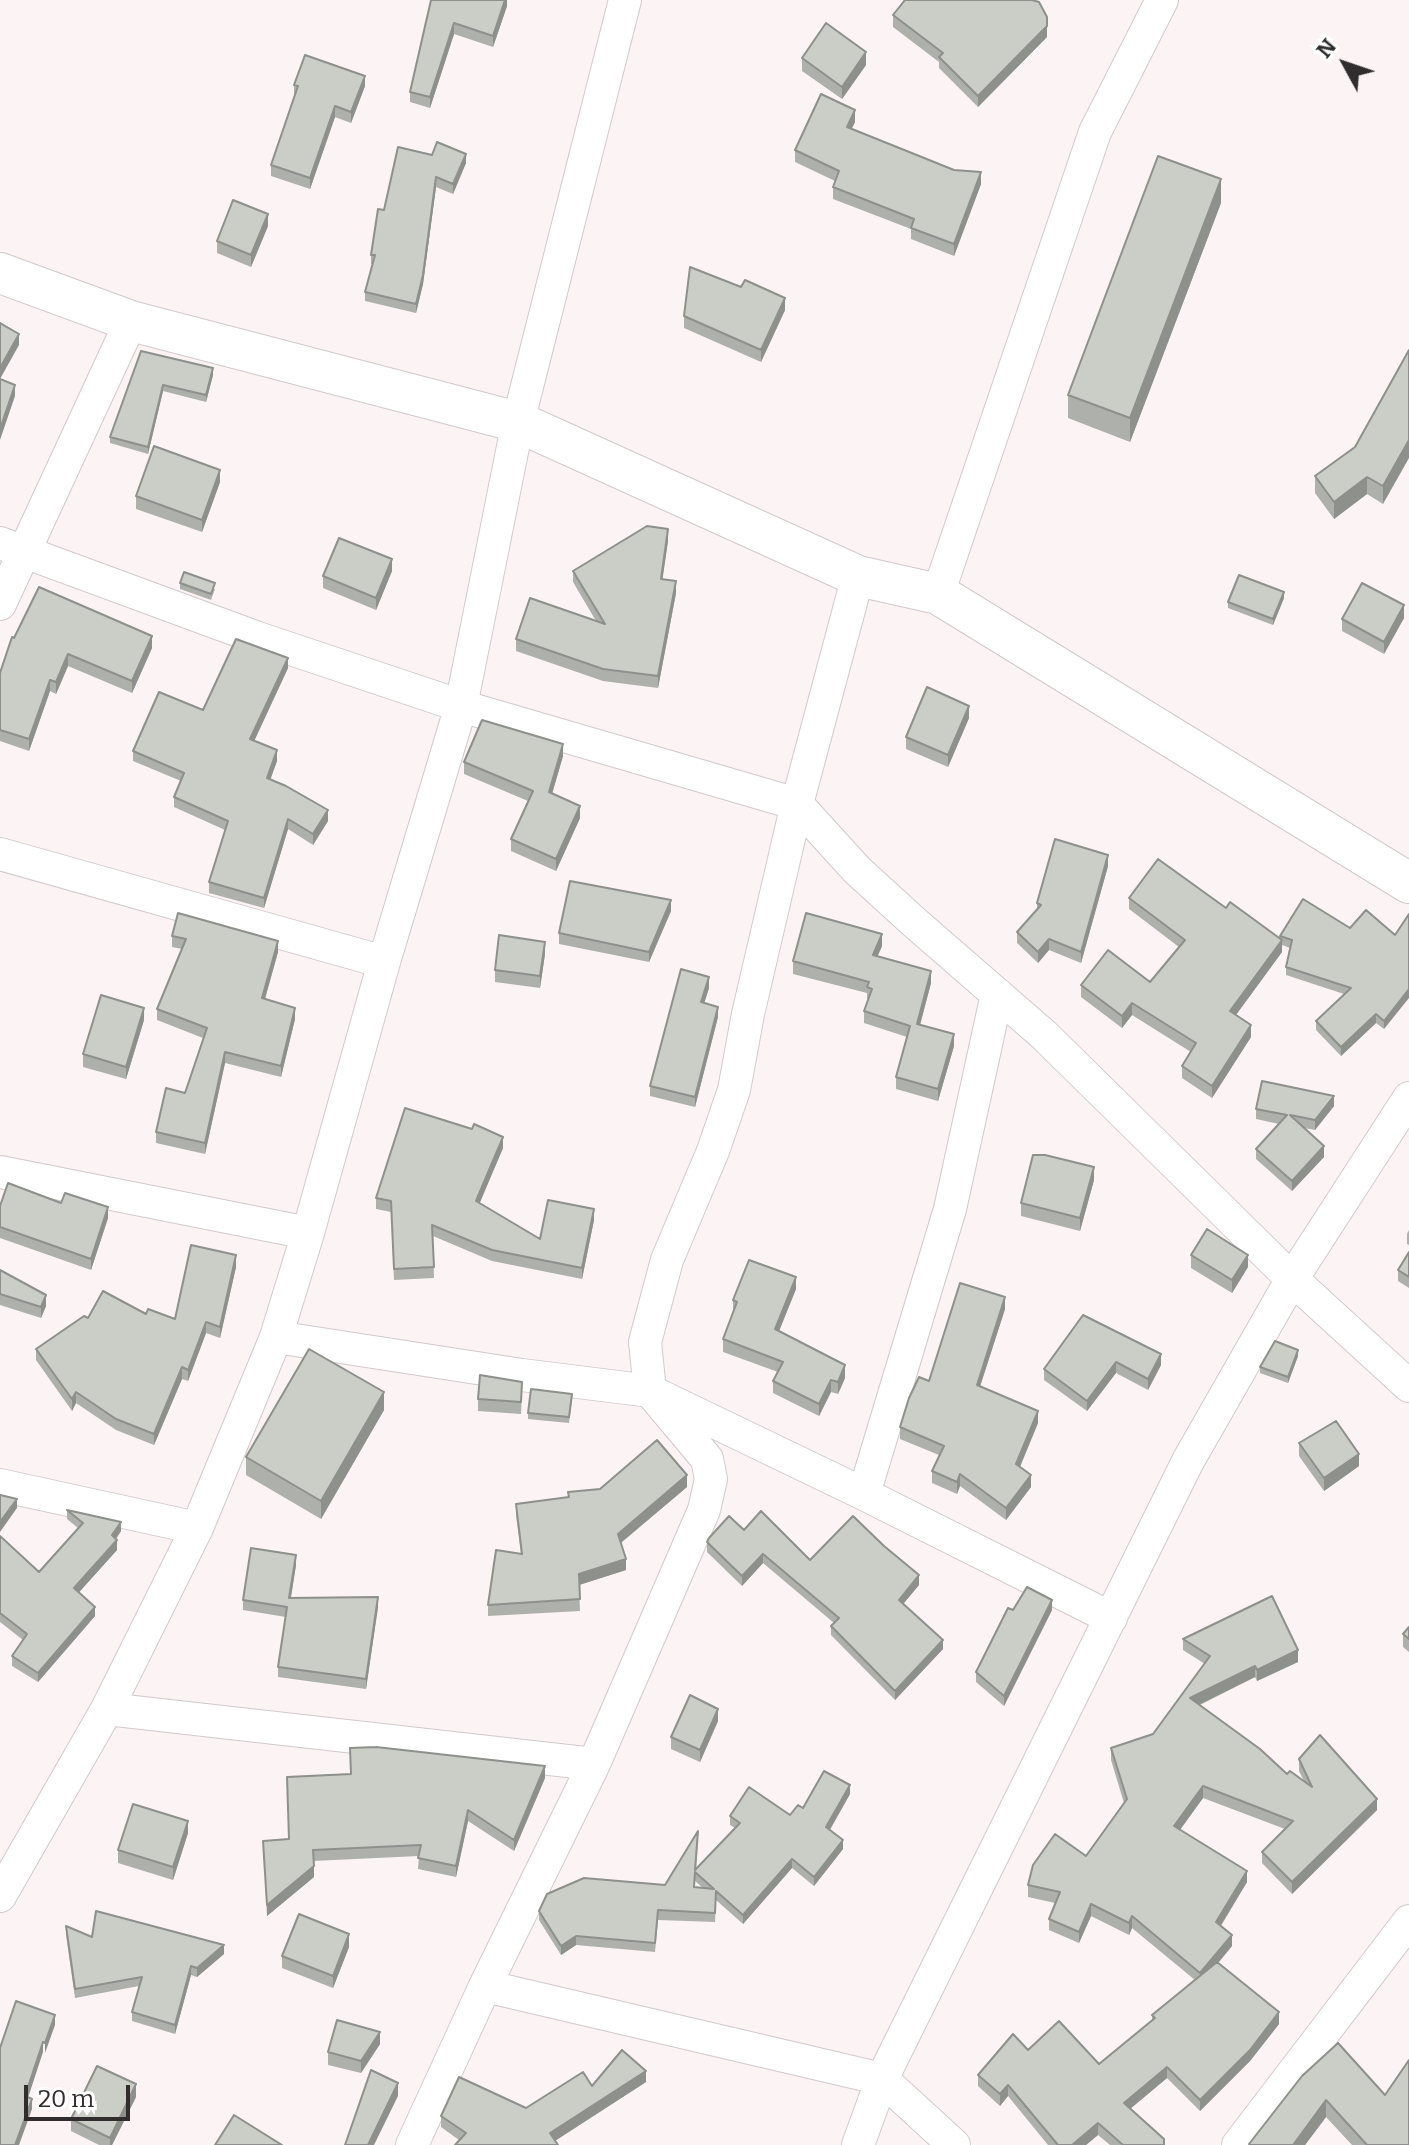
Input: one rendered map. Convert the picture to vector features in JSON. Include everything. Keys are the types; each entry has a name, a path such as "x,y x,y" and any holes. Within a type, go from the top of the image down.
{"street":[{"path":"0,1896 107,1709 197,1528 276,1337 461,706 518,422 625,0"},
{"path":"938,594 1095,132 1162,0"},
{"path":"0,273 131,321 518,422 858,576 938,594 1409,883"},
{"path":"0,604 12,547 131,321"},
{"path":"12,547 258,638 461,706 797,804 857,870 1044,1035 1292,1279 1409,1386"},
{"path":"412,2145 485,1986 594,1764 704,1510 711,1479 707,1459 650,1391 645,1342 667,1260 713,1151 734,1090 748,1014 797,804 858,576"},
{"path":"0,854 384,962"},
{"path":"864,1494 950,1209 997,994"},
{"path":"858,2145 882,2079 1188,1461 1292,1279 1409,1098"},
{"path":"0,1172 308,1233"},
{"path":"276,1337 522,1375 650,1391 1111,1618"},
{"path":"0,1485 197,1528"},
{"path":"107,1709 594,1764"},
{"path":"1238,2145 1409,1921"},
{"path":"485,1986 882,2079 954,2145"}],"building":[{"path":"431,0 505,0 493,36 454,23 430,97 410,92"},
{"path":"905,0 1032,0 1039,2 1047,17 1047,26 978,96 939,57 943,53 893,15"},
{"path":"826,23 866,52 842,87 802,58"},
{"path":"305,55 365,76 351,112 335,106 310,178 271,165 298,86 294,85"},
{"path":"821,94 855,110 847,127 954,170 981,172 954,244 911,228 914,219 833,187 839,171 795,150"},
{"path":"437,142 466,154 453,184 436,177 423,275 416,304 365,292 375,255 371,255 378,209 384,210 398,147 432,155"},
{"path":"1158,156 1221,179 1130,418 1068,395"},
{"path":"233,200 268,214 251,255 217,241"},
{"path":"690,267 741,287 745,280 785,298 761,350 684,316"},
{"path":"0,323 19,334 0,368"},
{"path":"1409,350 1409,440 1383,486 1367,477 1334,502 1315,476 1355,447"},
{"path":"141,351 213,368 206,395 163,385 148,447 110,437"},
{"path":"0,379 15,385 0,429"},
{"path":"154,446 220,470 202,520 136,496"},
{"path":"647,526 668,529 661,579 676,581 658,676 603,669 516,639 530,598 605,624 573,571"},
{"path":"339,538 392,559 376,598 323,576"},
{"path":"184,572 215,583 211,594 180,583"},
{"path":"1239,575 1284,592 1273,619 1228,602"},
{"path":"1362,583 1404,605 1384,642 1342,619"},
{"path":"39,587 152,636 132,681 68,654 56,682 50,680 29,739 0,730 0,673 12,637"},
{"path":"236,639 288,658 250,739 277,750 267,778 328,810 313,834 288,819 264,898 209,882 228,821 174,797 184,773 133,751 159,692 203,710"},
{"path":"927,687 969,706 948,755 906,737"},
{"path":"482,720 563,744 549,792 580,806 556,859 511,839 533,791 464,762"},
{"path":"1055,839 1108,855 1081,952 1049,939 1038,952 1017,932 1041,905 1037,903"},
{"path":"1158,859 1226,908 1230,902 1282,940 1230,1011 1251,1025 1212,1086 1182,1066 1196,1043 1132,1003 1122,1016 1081,985 1108,950 1150,982 1185,940 1129,898"},
{"path":"570,881 671,900 649,952 559,933"},
{"path":"1303,899 1350,928 1366,910 1395,935 1409,914 1409,989 1384,1021 1376,1014 1341,1047 1316,1021 1351,988 1286,967 1292,940 1280,936"},
{"path":"178,913 278,941 262,998 295,1008 281,1066 225,1052 205,1143 156,1132 166,1088 185,1093 207,1028 157,1009 186,939 172,936"},
{"path":"806,913 882,934 873,955 931,971 917,1024 954,1034 938,1089 896,1077 910,1026 864,1011 872,989 867,987 869,982 793,961"},
{"path":"499,935 545,942 540,976 495,970"},
{"path":"681,969 709,977 701,1002 718,1007 695,1097 650,1086"},
{"path":"101,995 144,1008 126,1067 83,1054"},
{"path":"1262,1081 1334,1096 1315,1120 1290,1115 1324,1146 1292,1181 1256,1149 1287,1115 1256,1109"},
{"path":"405,1108 472,1129 474,1124 503,1137 476,1201 540,1239 548,1200 594,1209 582,1268 492,1250 432,1225 434,1267 394,1269 391,1201 376,1198"},
{"path":"1033,1155 1094,1167 1080,1218 1021,1203"},
{"path":"8,1183 61,1203 65,1193 108,1207 91,1259 0,1227 0,1206"},
{"path":"1207,1229 1248,1255 1232,1280 1191,1255"},
{"path":"191,1245 236,1255 220,1327 206,1322 188,1370 182,1367 154,1434 116,1419 76,1392 72,1399 36,1349 84,1316 88,1318 103,1291 146,1314 148,1309 175,1319"},
{"path":"1409,1252 1409,1277 1398,1270"},
{"path":"749,1260 796,1277 775,1329 845,1365 838,1382 831,1380 819,1404 773,1381 783,1362 723,1339 737,1302 733,1300"},
{"path":"0,1270 46,1295 41,1307 0,1294"},
{"path":"960,1283 1005,1297 977,1385 1038,1411 1016,1464 1031,1475 1006,1508 960,1474 957,1482 932,1471 944,1446 900,1427 919,1377 929,1381"},
{"path":"1083,1315 1161,1354 1148,1379 1116,1362 1087,1401 1044,1369"},
{"path":"1275,1341 1298,1350 1288,1377 1260,1367"},
{"path":"309,1349 384,1392 321,1501 246,1457"},
{"path":"480,1375 522,1382 521,1402 478,1399"},
{"path":"531,1389 572,1394 569,1417 528,1413"},
{"path":"1336,1421 1359,1454 1324,1478 1299,1443"},
{"path":"657,1440 687,1475 618,1534 626,1559 579,1574 580,1599 488,1605 496,1550 522,1554 516,1504 569,1497 568,1492 600,1489"},
{"path":"0,1495 17,1499 0,1522"},
{"path":"67,1510 121,1522 112,1535 117,1540 74,1588 95,1607 38,1673 12,1656 27,1634 0,1613 0,1536 39,1572 83,1523"},
{"path":"761,1511 810,1560 853,1516 919,1575 899,1600 943,1640 895,1691 831,1626 839,1618 763,1554 742,1576 707,1542 729,1516 744,1530"},
{"path":"251,1548 296,1555 289,1598 378,1597 366,1679 278,1667 287,1607 243,1600"},
{"path":"1027,1587 1052,1600 1004,1696 976,1672 1008,1608 1013,1610"},
{"path":"1272,1596 1298,1650 1257,1670 1255,1666 1190,1698 1260,1749 1287,1774 1290,1771 1312,1787 1299,1759 1320,1735 1377,1799 1292,1882 1262,1852 1293,1821 1203,1786 1174,1826 1247,1871 1216,1922 1232,1935 1200,1973 1132,1916 1129,1923 1091,1904 1079,1932 1049,1919 1060,1892 1028,1885 1033,1865 1055,1834 1086,1856 1127,1799 1111,1748 1153,1734 1210,1656 1183,1639"},
{"path":"690,1695 718,1709 700,1750 671,1737"},
{"path":"376,1747 545,1766 514,1840 468,1810 456,1866 418,1858 421,1845 313,1850 314,1866 267,1905 263,1841 289,1839 287,1777 351,1774 350,1748"},
{"path":"824,1771 850,1785 826,1827 843,1840 814,1877 792,1859 743,1915 716,1891 715,1913 658,1910 655,1943 576,1936 561,1946 539,1911 547,1894 584,1878 665,1885 698,1831 695,1870 740,1823 730,1816 749,1787 790,1815 798,1805 803,1808","holes":["695,1872 714,1889 694,1887"]},
{"path":"133,1804 188,1821 173,1867 118,1850"},
{"path":"96,1911 224,1945 197,1968 191,1966 175,2025 132,2012 142,1977 75,1989 66,1926 92,1937"},
{"path":"299,1914 349,1934 333,1976 282,1956"},
{"path":"1217,1962 1279,2012 1250,2050 1200,2100 1167,2067 1124,2103 1164,2139 1164,2145 1123,2145 1098,2123 1072,2145 1058,2145 1008,2085 1000,2094 978,2075 1013,2034 1028,2050 1059,2021 1099,2064 1155,2018 1152,2015"},
{"path":"16,2001 55,2015 25,2096 32,2099 15,2145 0,2145 0,2048"},
{"path":"337,2020 380,2032 361,2061 328,2052"},
{"path":"1338,2043 1385,2095 1409,2060 1409,2145 1367,2145 1326,2100 1293,2145 1250,2145 1302,2076"},
{"path":"622,2050 646,2071 550,2133 558,2145 455,2145 466,2133 441,2116 459,2077 526,2108 583,2072 592,2086"},
{"path":"97,2066 136,2084 110,2138 71,2119"},
{"path":"371,2070 398,2083 368,2145 345,2145"},
{"path":"234,2115 282,2145 215,2145"}]}
